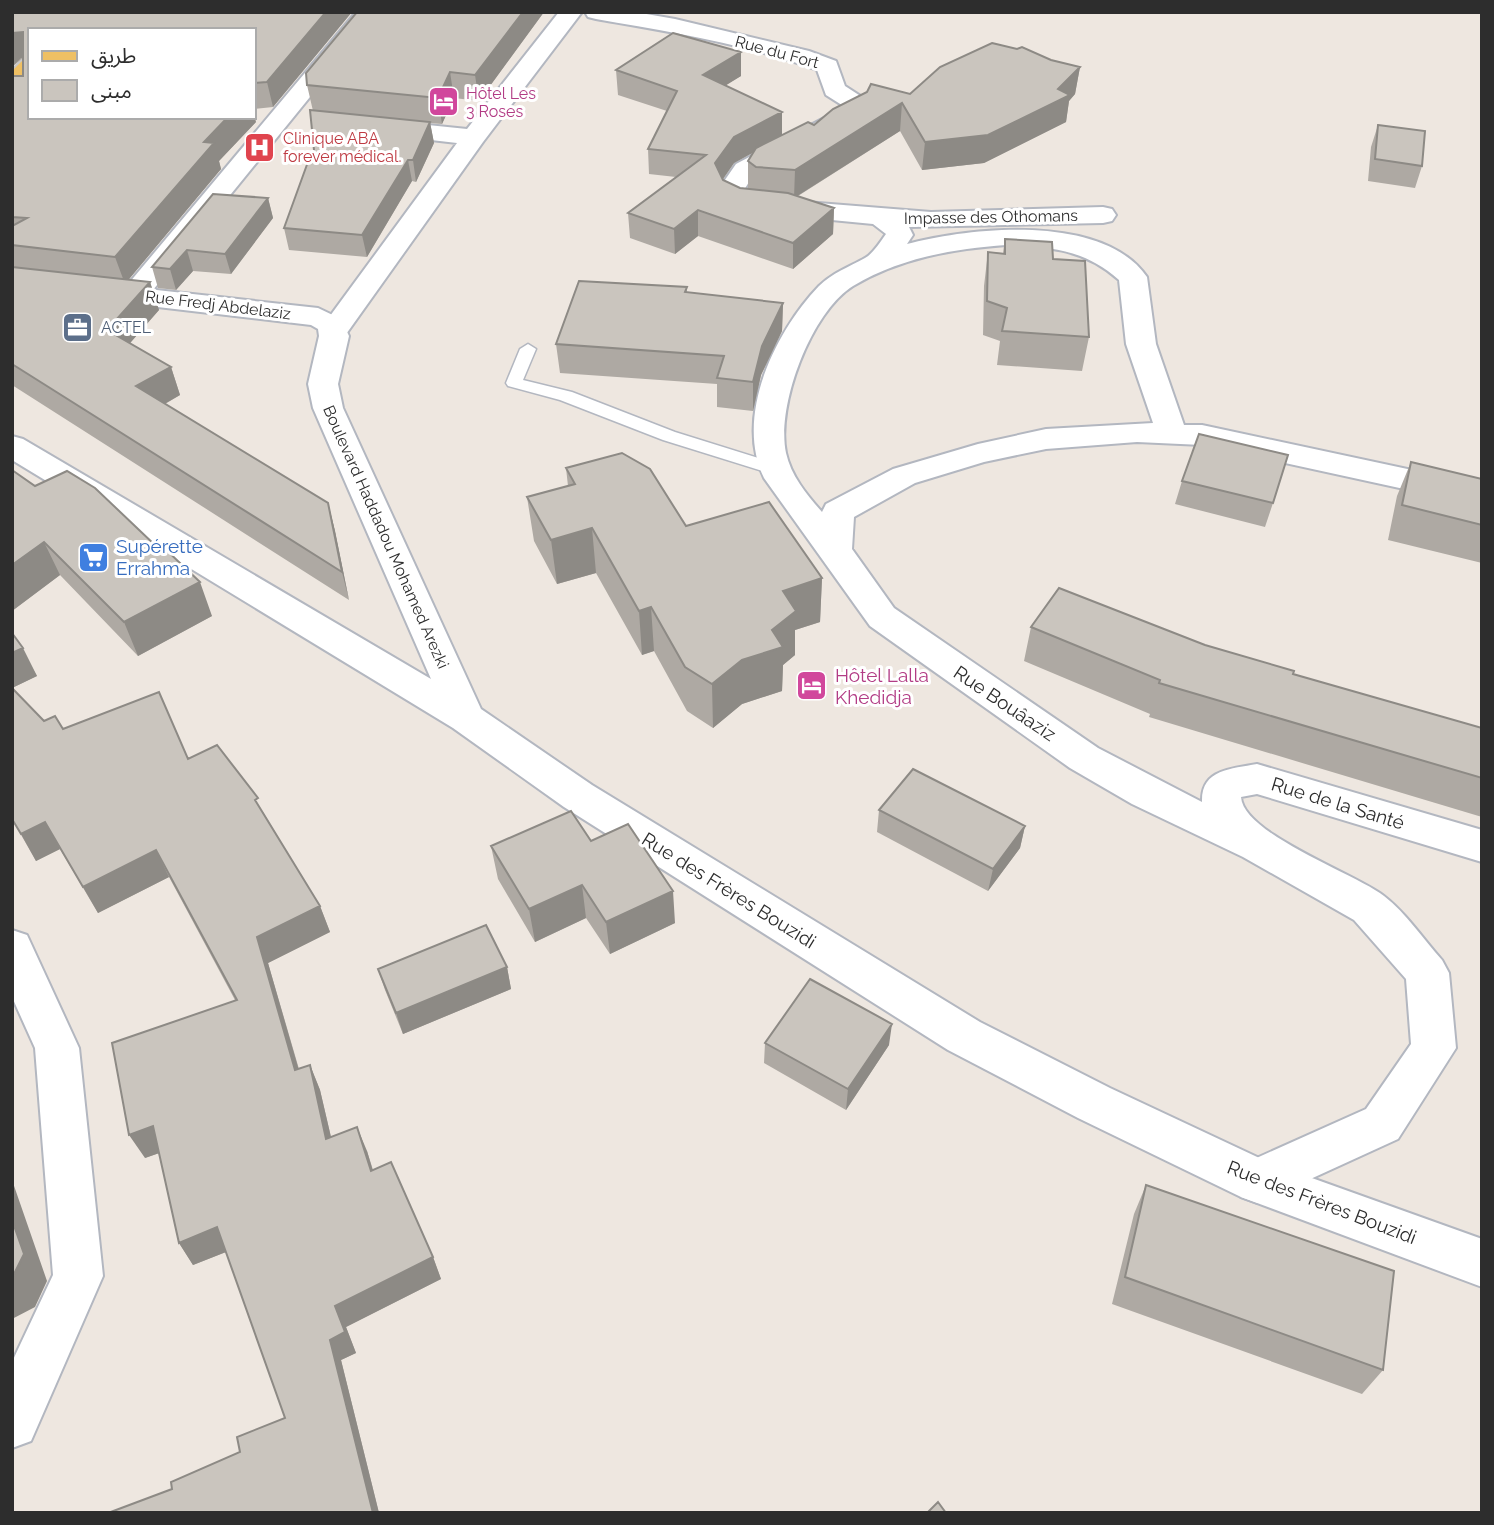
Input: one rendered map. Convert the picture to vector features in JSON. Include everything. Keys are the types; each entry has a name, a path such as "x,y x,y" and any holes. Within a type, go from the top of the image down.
{"main road":[{"path":"12,51 28,44"},
{"path":"12,65 28,52"},
{"path":"12,85 28,68"}],"street":[{"path":"134,295 368,12"},
{"name":"Boulevard Haddadou Mohamed Arezki","path":"466,718 328,408 323,384 334,331 474,137 571,12"},
{"name":"Rue du Fort","path":"596,12 675,26 801,56 828,66 834,90 854,102 857,107 855,112 745,169 731,190 736,198 749,205 880,217"},
{"path":"256,115 310,120"},
{"path":"351,125 474,137"},
{"name":"Impasse des Othomans","path":"880,217 931,220 1103,215"},
{"path":"878,262 900,235 898,230 880,217"},
{"path":"775,469 770,452 768,412 790,352 823,296 840,282 878,262 916,250 1008,238 1052,240 1104,254 1133,277 1141,344 1172,434"},
{"name":"Rue Fredj Abdelaziz","path":"12,282 318,317 331,325 334,331"},
{"path":"835,550 838,512 904,476 978,454 1045,439 1136,432 1202,435 1482,496"},
{"name":"Rue des Frères Bouzidi","path":"12,446 466,718 578,796 964,1036 1094,1103 1258,1181 1482,1263"},
{"name":"Rue Bouâaziz","path":"775,469 882,617 1084,758 1146,793 1257,846 1368,908 1427,973 1434,1048 1382,1124 1258,1181"},
{"name":"Rue de la Santé","path":"1257,846 1222,810 1221,790 1232,784 1257,779 1482,846"},
{"path":"12,948 57,1048 78,1276 12,1422"}],"lane":[{"path":"528,349 514,383 566,396 669,436 775,469"}],"building":[{"path":"12,12 326,12 267,82 256,83 256,28 28,28 28,119 226,119 204,142 214,143 115,257 12,245 12,226 27,218 12,217 12,76 23,76 23,32 12,33"},
{"path":"357,12 523,12 475,75 450,72 438,98 307,85 306,73"},
{"path":"673,33 741,52 703,75 782,112 734,137 715,163 723,180 740,188 788,193 834,208 793,243 698,210 674,229 628,213 706,155 648,149 677,91 616,70"},
{"path":"992,43 1017,49 1022,47 1051,60 1080,67 1058,89 1070,95 988,135 925,142 902,103 795,170 756,167 748,161 756,148 808,122 814,125 833,109 867,92 871,84 910,94 940,67"},
{"path":"310,110 430,122 413,160 408,160 362,235 284,228 309,159 315,160"},
{"path":"1378,125 1425,131 1422,166 1375,159"},
{"path":"213,194 268,198 225,254 187,250 170,269 152,267"},
{"path":"1005,239 1052,242 1053,259 1085,261 1089,337 1002,331 1007,308 987,301 988,252 1005,254"},
{"path":"12,267 150,282 107,330 171,367 136,386 328,503 342,572 12,364"},
{"path":"579,281 687,287 685,292 783,303 762,346 753,382 717,378 724,356 556,344"},
{"path":"1199,434 1288,455 1273,503 1182,481"},
{"path":"622,453 650,469 686,526 769,502 822,578 783,591 796,611 772,630 783,647 742,660 712,684 685,667 651,607 639,611 592,528 551,540 527,497 575,484 566,468"},
{"path":"1411,462 1482,479 1482,525 1402,505"},
{"path":"12,470 35,486 67,471 95,488 157,547 161,545 200,582 124,622 44,542 12,565"},
{"path":"1059,588 1205,645 1294,671 1293,674 1482,728 1482,778 1159,683 1160,680 1031,627"},
{"path":"12,633 23,648 12,653"},
{"path":"12,688 44,721 55,716 63,729 159,692 188,759 217,745 258,798 255,800 320,906 257,937 295,1070 310,1065 326,1139 357,1127 371,1171 391,1162 433,1257 335,1306 345,1332 330,1340 373,1513 108,1513 172,1489 171,1482 240,1452 237,1437 285,1418 217,1227 179,1243 153,1126 129,1135 112,1043 237,1000 156,850 83,887 45,822 21,834 12,819"},
{"path":"913,769 1025,826 993,869 879,810"},
{"path":"571,811 591,841 628,824 673,891 606,922 582,885 529,909 491,846"},
{"path":"486,925 507,967 396,1013 378,969"},
{"path":"810,979 892,1024 848,1089 765,1043"},
{"path":"1146,1185 1394,1271 1383,1370 1125,1277"},
{"path":"12,1220 24,1254 12,1278"},
{"path":"938,1502 946,1513 927,1513"}],"place":[{"name":"Hôtel Les 3 Roses","path":"443,102"},
{"name":"Clinique ABA forever médical.","path":"260,147"},
{"name":"ACTEL","path":"78,327"},
{"name":"Supérette Errahma","path":"93,557"},
{"name":"Hôtel Lalla Khedidja","path":"812,686"}]}
